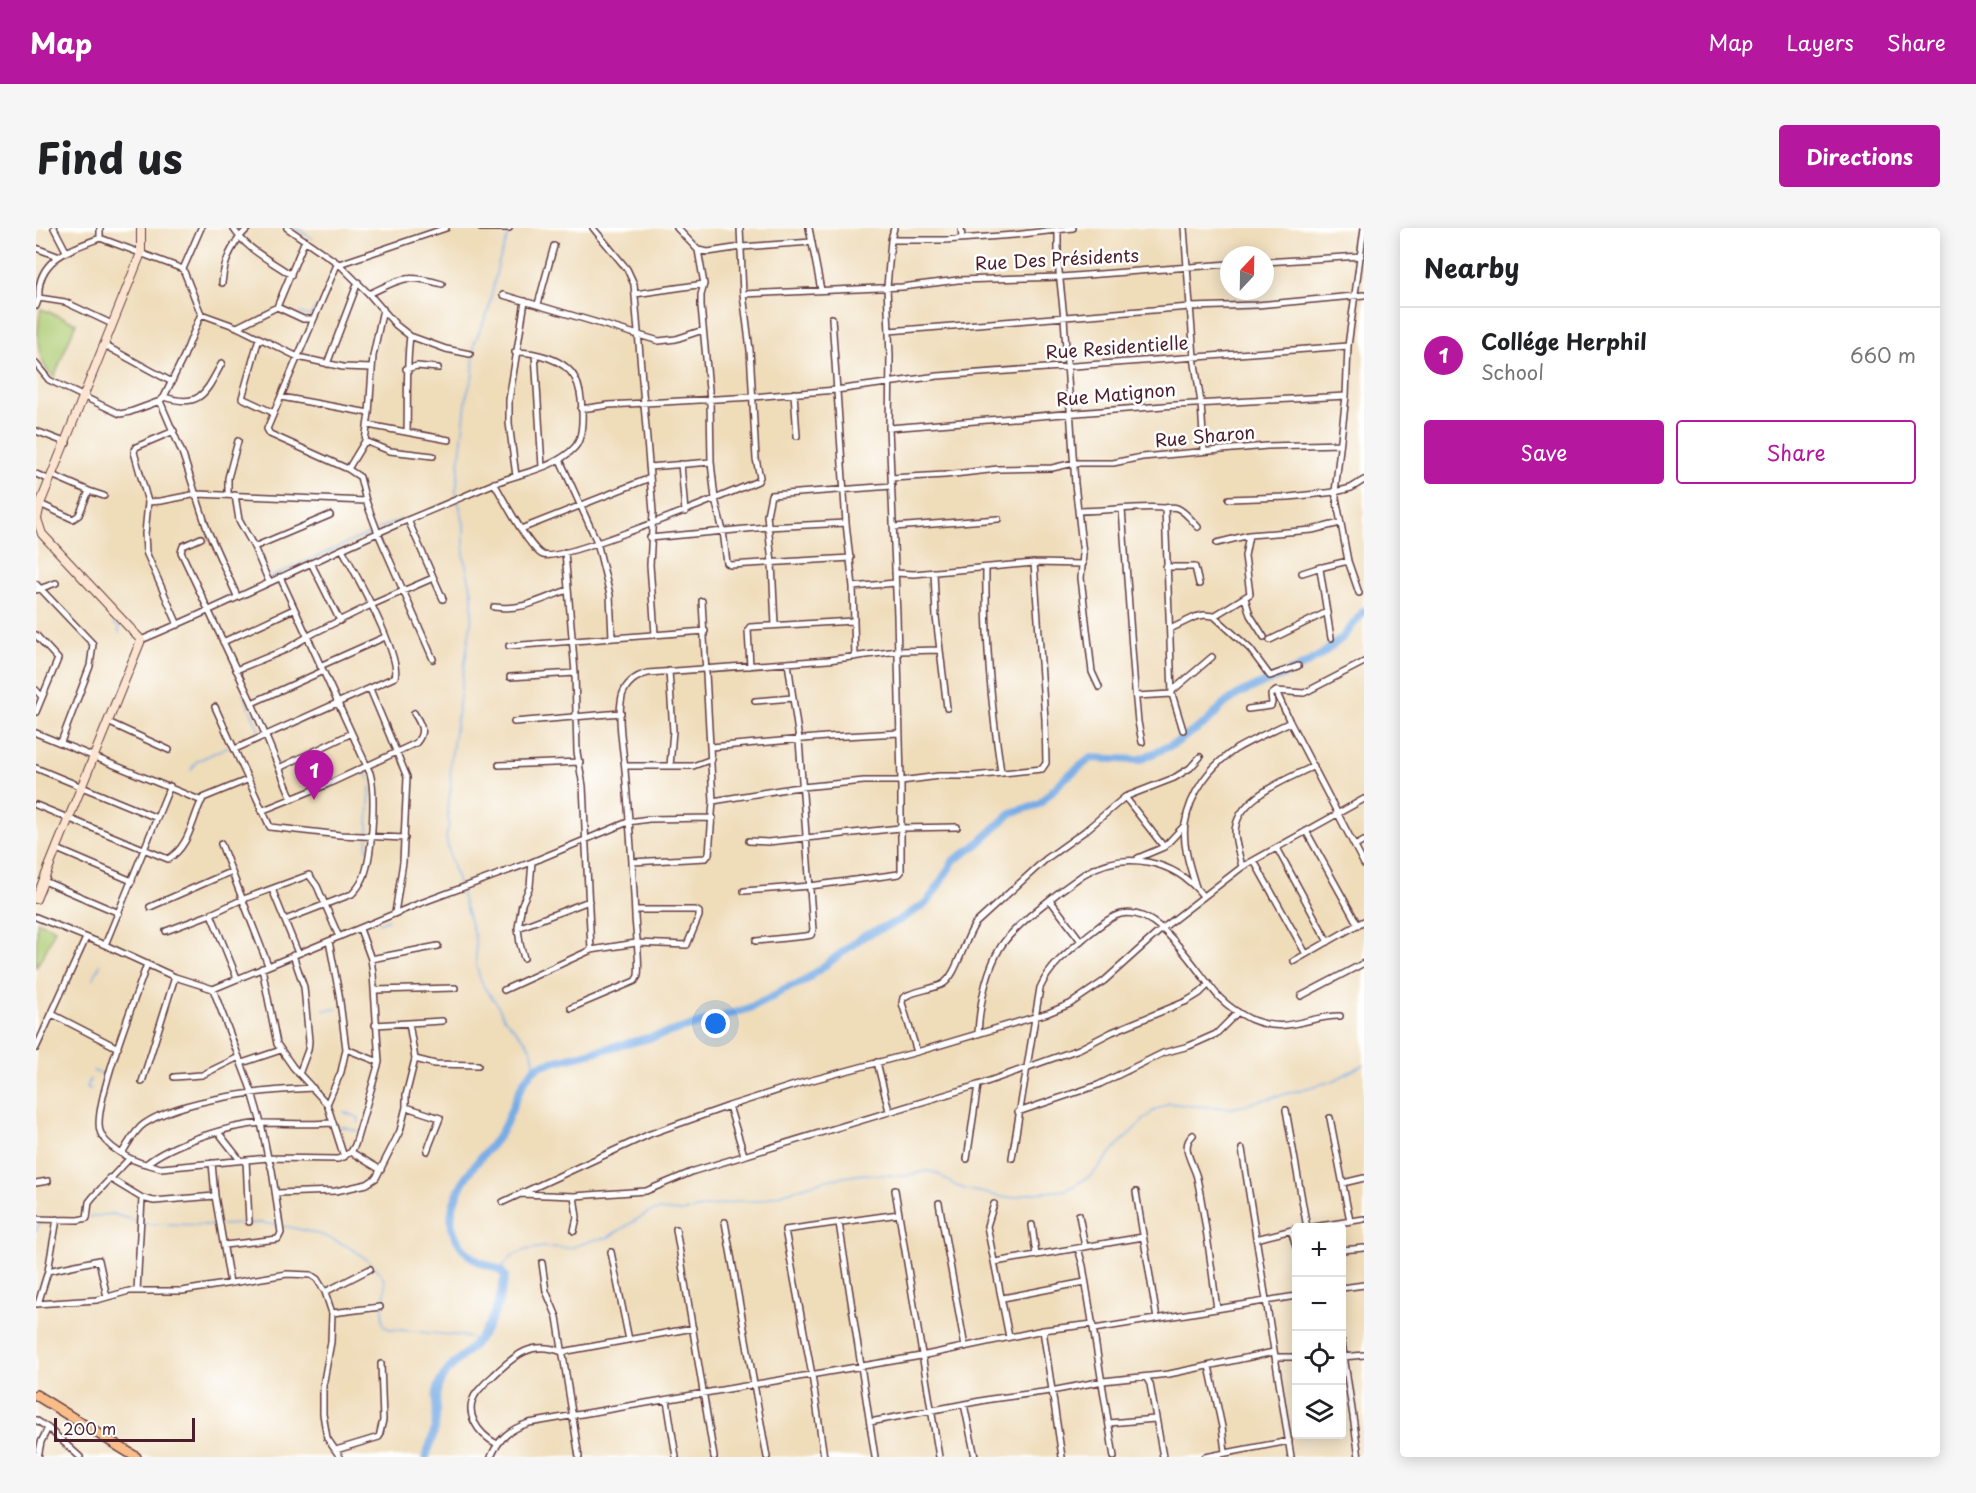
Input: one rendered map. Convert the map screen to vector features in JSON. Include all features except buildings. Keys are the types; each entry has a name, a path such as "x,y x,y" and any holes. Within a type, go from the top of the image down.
{"highway":[{"path":"36,1395 136,1457"}],"main road":[{"path":"36,899 141,640 54,549 37,525 40,504 141,253 141,228"}],"street":[{"path":"54,228 66,251"},
{"path":"100,228 100,238"},
{"path":"162,399 172,382 201,314 183,269 201,228"},
{"path":"233,228 239,236 291,274"},
{"path":"222,283 230,251 239,236 248,228"},
{"path":"287,228 339,264 396,325 410,336 446,349 470,354"},
{"path":"433,659 378,533 360,477 348,469 270,434 267,429 333,272 339,264 446,228"},
{"path":"481,228 510,228"},
{"path":"593,228 632,277 635,294 650,478 652,523 650,565 655,634"},
{"path":"599,234 605,228"},
{"path":"677,228 698,250 704,284 701,295 710,400 711,462 715,499 728,565 851,558"},
{"path":"494,483 520,529 543,555 565,552 685,512 760,479 756,459 740,228"},
{"path":"809,228 821,290"},
{"path":"744,891 810,886 898,874 901,870 898,651 887,287 894,228"},
{"path":"961,228 962,238"},
{"path":"891,240 945,240 1072,228"},
{"path":"1184,228 1204,452"},
{"path":"1359,593 1347,561 1335,492 1346,396 1348,346 1364,228"},
{"path":"1058,229 1058,262 1083,564 1081,578 1092,672 1099,687"},
{"path":"36,306 43,276 57,256 100,238 183,269"},
{"path":"237,327 278,307 305,240"},
{"path":"698,250 708,252 741,247 812,242"},
{"path":"538,304 554,246"},
{"path":"36,248 57,256"},
{"path":"1274,261 1361,256"},
{"name":"Rue Des Présidents","path":"743,294 887,287 958,280 1060,277 1220,265"},
{"path":"369,294 398,280 410,278 442,284"},
{"path":"327,364 358,282"},
{"path":"635,294 704,284"},
{"path":"503,295 659,341 676,339 703,330"},
{"path":"889,331 1190,307 1257,305 1364,295"},
{"path":"39,298 65,302 112,324"},
{"path":"516,476 509,400 515,351 525,301"},
{"path":"278,307 303,319 313,319"},
{"path":"348,469 365,441 376,338 383,309"},
{"path":"201,314 237,327 298,357 327,364 372,368"},
{"path":"832,318 846,523 854,587 855,657"},
{"path":"303,319 309,329"},
{"path":"407,432 406,369 410,336"},
{"path":"259,338 242,398 274,413"},
{"path":"104,345 172,382"},
{"name":"Rue Residentielle","path":"581,409 609,405 836,390 938,376 1348,346"},
{"path":"141,640 494,483 560,460 579,441 583,421 578,383 569,368 562,363 535,354 515,351"},
{"path":"535,354 542,466"},
{"path":"36,364 49,380 120,414 162,399 185,400 203,396 222,363"},
{"path":"406,369 417,366 438,368"},
{"path":"794,393 796,436"},
{"name":"Rue Matignon","path":"890,428 1201,403 1346,396"},
{"path":"281,397 369,413"},
{"path":"162,399 197,494 207,529 237,596"},
{"path":"368,425 449,440"},
{"path":"36,431 66,443"},
{"path":"174,431 135,449 147,502 146,552 178,625"},
{"path":"228,495 228,478 238,441"},
{"path":"365,441 390,451 433,456"},
{"name":"Rue Sharon","path":"891,478 945,475 998,468 1052,468 1074,463 1113,462 1142,457 1267,446 1340,444"},
{"path":"560,460 597,542 610,595 612,637"},
{"path":"649,467 711,462"},
{"path":"681,464 685,512"},
{"path":"36,474 104,496"},
{"path":"520,529 650,478"},
{"path":"1229,499 1289,497 1335,492 1351,488 1364,480"},
{"path":"775,625 772,563 767,527 771,495 892,486"},
{"path":"40,504 73,519 79,515 89,491"},
{"path":"147,502 197,494 366,501"},
{"path":"235,495 239,520 269,582"},
{"path":"1079,511 1172,507 1180,509 1198,527"},
{"path":"1165,508 1172,693 1184,729"},
{"path":"1122,509 1138,722 1142,742"},
{"path":"254,547 330,515"},
{"path":"894,527 998,519"},
{"path":"408,520 443,599"},
{"path":"650,538 767,527 846,523"},
{"path":"1217,543 1248,535 1312,530 1340,523"},
{"path":"1214,616 1250,594 1245,556 1248,535"},
{"path":"201,538 181,548 207,610 252,703 292,799"},
{"path":"235,749 395,677 393,657 386,637 342,549"},
{"path":"565,552 575,673 576,737 580,762 591,950"},
{"path":"1302,573 1347,561"},
{"path":"311,563 340,621"},
{"path":"895,573 915,574 986,569 1034,563 1083,564"},
{"path":"713,801 751,793 864,781 973,776 1038,770 1045,766 1045,719 1034,563"},
{"path":"1166,567 1195,567 1198,584"},
{"path":"1322,567 1331,638"},
{"path":"986,569 993,708 1001,772"},
{"path":"934,572 936,617 947,708"},
{"path":"280,577 350,734 370,773 372,786 370,855 358,888 352,894 285,920"},
{"path":"236,670 285,650 371,605 433,578"},
{"path":"38,587 56,583"},
{"path":"854,587 895,583"},
{"path":"38,587 93,644 90,666 61,742"},
{"path":"494,608 515,609 568,590"},
{"path":"1245,598 1251,615 1267,638 1327,612"},
{"path":"632,862 708,857 713,801 702,601"},
{"path":"223,642 294,609"},
{"path":"1170,629 1195,617 1214,616 1250,649 1270,676 1298,666"},
{"path":"750,666 749,627 853,621"},
{"path":"509,646 705,631"},
{"path":"36,635 58,659 36,712"},
{"path":"252,703 386,637"},
{"path":"571,1008 635,981 638,971 621,713 622,696 637,675 855,657 898,651 940,650"},
{"path":"1136,696 1172,693 1212,657"},
{"path":"1248,709 1270,706 1271,695 1276,691 1304,693 1364,662"},
{"path":"756,940 789,939 811,935 813,930 799,740 788,663"},
{"path":"669,671 673,722 670,766"},
{"path":"510,677 575,673"},
{"path":"370,689 407,777 403,862 395,913"},
{"path":"36,690 42,697"},
{"path":"1276,691 1364,864"},
{"path":"754,701 793,698"},
{"path":"215,707 267,824 273,828 405,838"},
{"path":"261,811 416,743 421,736 421,724 414,713"},
{"path":"514,722 621,713"},
{"path":"108,722 169,750"},
{"path":"1196,887 1186,847 1185,825 1192,800 1209,773 1236,749 1290,722"},
{"path":"36,733 202,801"},
{"path":"711,747 899,733"},
{"path":"279,768 350,734"},
{"path":"917,1052 902,1003 903,998 942,985 947,981 970,930 1046,859 1085,831 1125,797 1174,778 1190,768 1200,757"},
{"path":"625,766 693,766 712,759"},
{"path":"499,765 580,762"},
{"path":"1242,867 1235,833 1237,822 1243,811 1263,792 1314,766"},
{"path":"36,768 157,818"},
{"path":"36,804 165,859 172,857 181,848 202,801 207,796 247,780"},
{"path":"105,945 170,786"},
{"path":"1125,797 1164,846"},
{"path":"503,1202 650,1134 729,1106 917,1052 1070,1004 1104,981 1163,928 1242,867 1364,799"},
{"path":"36,917 175,977 213,988 395,913 532,862 628,822 649,819 713,818"},
{"path":"1136,859 1164,846 1185,825"},
{"path":"749,841 768,842 900,828 957,827"},
{"path":"1294,962 1361,923 1306,831"},
{"path":"1355,846 1364,841"},
{"path":"221,843 265,967 273,1027 281,1050 299,1074 327,1104 344,1157"},
{"path":"1277,848 1328,942"},
{"path":"57,849 132,881"},
{"path":"978,1033 984,987 1001,946 1016,929 1050,900 1096,866 1117,860 1136,859 1165,868 1196,887 1203,896"},
{"path":"1254,861 1306,954"},
{"path":"524,958 518,928 522,904 530,886 532,862"},
{"path":"150,907 230,872"},
{"path":"166,931 309,874 326,904 339,937"},
{"path":"44,881 119,912"},
{"path":"272,889 285,920 304,987 309,1041 299,1074"},
{"path":"1050,900 1081,941"},
{"path":"518,928 589,901"},
{"path":"504,990 591,950 636,943 687,945 699,916 699,912 695,910 635,910"},
{"path":"212,914 237,978"},
{"path":"1012,1158 1040,988 1044,979 1064,956 1116,915 1137,914 1163,928 1220,998 1238,1012 1258,1022 1281,1026 1340,1016"},
{"path":"147,964 99,1110 100,1134 106,1141 129,1158 160,1168 268,1158 317,1160 344,1157 355,1145 379,1062 371,959 360,929"},
{"path":"36,1048 86,938"},
{"path":"327,1104 341,1072 346,1049 329,941"},
{"path":"371,959 438,946"},
{"path":"1301,996 1364,963"},
{"path":"142,1082 175,977"},
{"path":"519,1194 574,1196 646,1191 694,1171 978,1085 1079,1049 1112,1032 1187,1001 1209,984"},
{"path":"213,988 252,1092 261,1123 272,1170 281,1233 279,1238 224,1245"},
{"path":"375,990 455,988"},
{"path":"1018,1112 1098,1085 1163,1053 1189,1046 1216,1034 1238,1012"},
{"path":"52,1014 118,1048"},
{"path":"375,1025 442,1021"},
{"path":"276,1193 336,1191 367,1184 376,1178 400,1131 406,1107 406,1095 415,1059 409,1023"},
{"path":"346,1049 379,1062"},
{"path":"174,1077 202,1075 240,1060 281,1050"},
{"path":"415,1059 429,1064 478,1065"},
{"path":"877,1062 889,1111"},
{"path":"967,1159 978,1085"},
{"path":"122,1153 144,1124 191,1106 252,1092 313,1088"},
{"path":"729,1106 744,1155"},
{"path":"406,1107 441,1118 428,1151"},
{"path":"1286,1110 1306,1223"},
{"path":"1330,1118 1350,1221"},
{"path":"146,1164 165,1152 218,1132 261,1123 306,1125 332,1123"},
{"path":"218,1132 243,1160 249,1222"},
{"path":"1193,1135 1188,1142 1187,1149 1196,1174 1217,1309"},
{"path":"1242,1149 1291,1457"},
{"path":"351,1152 381,1170"},
{"path":"36,1219 87,1218 89,1202 129,1158"},
{"path":"212,1163 215,1196 230,1283"},
{"path":"110,1178 142,1198 154,1201 215,1196"},
{"path":"1343,1183 1364,1178"},
{"path":"36,1182 48,1181"},
{"path":"895,1190 939,1457"},
{"path":"1136,1192 1157,1319"},
{"path":"574,1196 577,1217 574,1231"},
{"path":"137,1291 142,1198"},
{"path":"939,1203 965,1347"},
{"path":"994,1204 987,1227 1009,1337"},
{"path":"824,1457 812,1375 784,1230 899,1214"},
{"path":"1079,1215 1085,1247"},
{"path":"57,1219 48,1270 37,1304 97,1300 121,1292 168,1292 265,1277 305,1274 317,1279 325,1292 332,1313 331,1342 322,1399 325,1428 327,1438 340,1457"},
{"path":"1336,1223 1364,1219"},
{"path":"725,1222 767,1457"},
{"path":"839,1222 875,1457"},
{"path":"1032,1225 1036,1255"},
{"path":"676,1229 714,1457"},
{"path":"1256,1239 1292,1230"},
{"path":"995,1262 1143,1237"},
{"path":"1078,1248 1103,1381 1114,1457"},
{"path":"1346,1250 1364,1248"},
{"path":"611,1252 629,1340"},
{"path":"48,1270 99,1260 107,1297"},
{"path":"542,1263 546,1291 557,1317 579,1457"},
{"path":"325,1292 370,1269"},
{"path":"1003,1298 1085,1282"},
{"path":"1346,1287 1364,1285"},
{"path":"491,1457 497,1444 514,1428 572,1416 921,1356 1043,1330 1093,1327 1157,1319 1292,1297"},
{"path":"332,1313 380,1307"},
{"path":"497,1444 489,1440 475,1426 471,1416 472,1403 476,1392 515,1355 540,1347 551,1347 562,1352 693,1328"},
{"path":"1043,1330 1062,1457"},
{"path":"870,1422 964,1404 1103,1381 1146,1377 1275,1354 1292,1356"},
{"path":"1346,1357 1364,1355"},
{"path":"336,1450 379,1437 383,1420 381,1364"},
{"path":"1209,1366 1225,1452"},
{"path":"1346,1376 1359,1457"},
{"path":"1146,1377 1150,1384 1163,1457"},
{"path":"667,1400 676,1457"},
{"path":"964,1404 975,1457"},
{"path":"1109,1423 1155,1419"},
{"path":"36,1420 80,1457"},
{"path":"38,1457 41,1442 48,1428"},
{"path":"1205,1457 1289,1441"}],"green space":[{"path":"41,309 76,323 54,377 44,364 39,346 38,327"},
{"path":"37,921 55,929 36,967"}],"waterway":[{"path":"296,228 313,239"},
{"path":"511,229 498,264 488,312 474,344 473,375 467,394 456,492 464,524 464,557 472,593 472,615 450,765 451,788 447,809 449,825 446,837 475,938 476,963 480,979 505,1019 526,1041 532,1051 535,1067"},
{"path":"300,313 310,316 315,307"},
{"path":"378,529 400,520"},
{"path":"380,535 394,529"},
{"path":"269,578 375,531"},
{"path":"222,599 233,594"},
{"path":"426,1457 436,1420 436,1397 441,1380 484,1332 499,1301 505,1276 498,1269 472,1257 460,1245 451,1219 453,1207 465,1179 505,1126 522,1086 533,1070 541,1065 657,1036 747,1009 784,989 803,982 864,936 898,921 925,904 954,860 974,847 1011,813 1039,804 1064,779 1091,758 1139,760 1176,743 1207,722 1224,704 1240,693 1297,669 1321,655 1342,638 1364,611"},
{"path":"114,624 119,627 119,633"},
{"path":"243,693 259,730 257,734 245,740"},
{"path":"236,744 241,741"},
{"path":"191,770 197,761 229,746"},
{"path":"364,769 369,781"},
{"path":"367,850 370,786"},
{"path":"124,802 140,807"},
{"path":"379,923 388,919"},
{"path":"93,980 100,964"},
{"path":"323,1010 337,1009"},
{"path":"500,1269 512,1256 525,1250 543,1247 570,1248 607,1238 649,1212 659,1210 681,1212 741,1201 758,1201 826,1180 863,1174 905,1176 927,1171 937,1173 954,1185 965,1189 1007,1198 1066,1190 1092,1175 1119,1144 1152,1112 1169,1103 1233,1108 1333,1081 1364,1064"},
{"path":"93,1071 106,1075"},
{"path":"90,1079 87,1088 91,1089"},
{"path":"344,1112 359,1118 358,1124"},
{"path":"341,1126 357,1131"},
{"path":"89,1217 112,1214 147,1224 218,1225"},
{"path":"36,1231 40,1221"},
{"path":"222,1225 260,1223 277,1225"},
{"path":"282,1226 307,1231 343,1244 377,1269 383,1276 385,1287 382,1315 384,1326 390,1329 461,1336 478,1340"}],"place":[{"name":"Collége Herphil","path":"314,800"}]}
